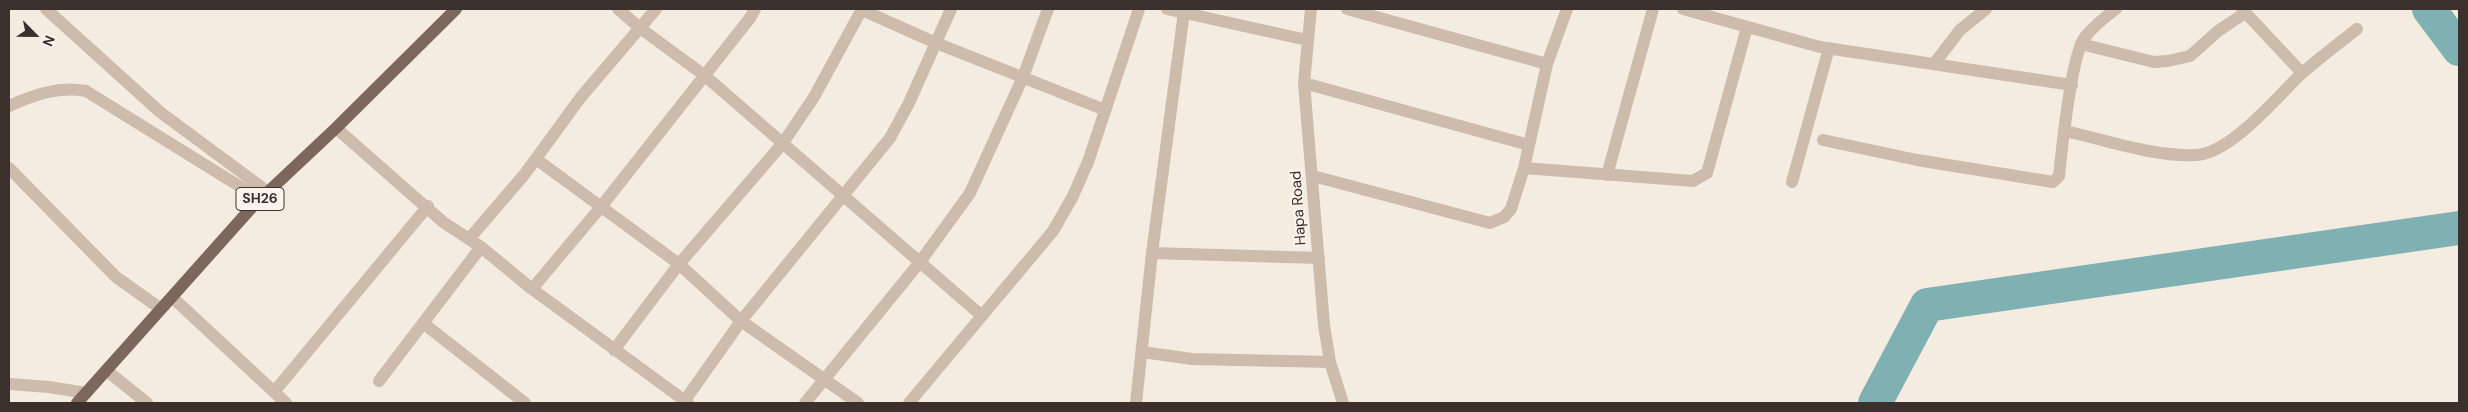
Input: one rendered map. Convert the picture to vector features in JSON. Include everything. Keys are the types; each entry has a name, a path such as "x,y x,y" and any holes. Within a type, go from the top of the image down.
{"main road":[{"name":"SH26","path":"77,403 264,195 336,128 456,9"}],"street":[{"path":"46,9 160,112 264,195"},
{"path":"618,9 640,28 704,75 982,316"},
{"path":"469,239 536,159 581,97 656,9"},
{"path":"532,289 600,208 750,18 755,9"},
{"path":"614,350 679,264 783,143 814,97 862,9 936,43 1105,110"},
{"path":"336,128 428,206 443,222 481,247 532,289 686,402 741,321 890,138 909,103 950,9"},
{"path":"805,403 920,262 970,193 1023,77 1048,9"},
{"path":"909,403 1053,231 1072,198 1088,162 1138,9"},
{"path":"1167,9 1307,40"},
{"name":"Hapa Road","path":"1311,9 1304,83 1324,325 1330,362 1343,403"},
{"path":"1347,9 1547,64"},
{"path":"1313,176 1490,223 1504,218 1511,209 1524,168 1547,64 1567,9"},
{"path":"1607,175 1653,9"},
{"path":"1683,9 1829,48 2072,85"},
{"path":"1934,64 1960,30 1986,9"},
{"path":"1823,140 1880,153 2051,182 2059,176 2072,85 2081,44 2084,38 2116,9"},
{"path":"2081,44 2154,62 2168,62 2190,56 2244,11 2302,74"},
{"path":"1136,403 1152,253 1184,12"},
{"path":"1524,168 1693,181 1707,173 1747,27"},
{"path":"2065,131 2160,152 2198,156 2215,151 2231,142 2302,74 2357,29"},
{"path":"1792,182 1829,48"},
{"path":"1304,83 1529,145"},
{"path":"9,106 24,99 64,88 86,91 264,195"},
{"path":"536,159 600,208 679,264 741,321 858,403"},
{"path":"9,168 116,277 161,310"},
{"path":"274,392 428,206"},
{"path":"379,381 481,247"},
{"path":"1152,253 1319,258"},
{"path":"172,297 286,403"},
{"path":"423,323 525,403"},
{"path":"1142,352 1192,359 1330,362"},
{"path":"106,370 147,403"},
{"path":"9,384 48,387 86,393"}],"waterway":[{"path":"2429,9 2459,49"},
{"path":"1875,403 1927,305 2459,228"}]}
